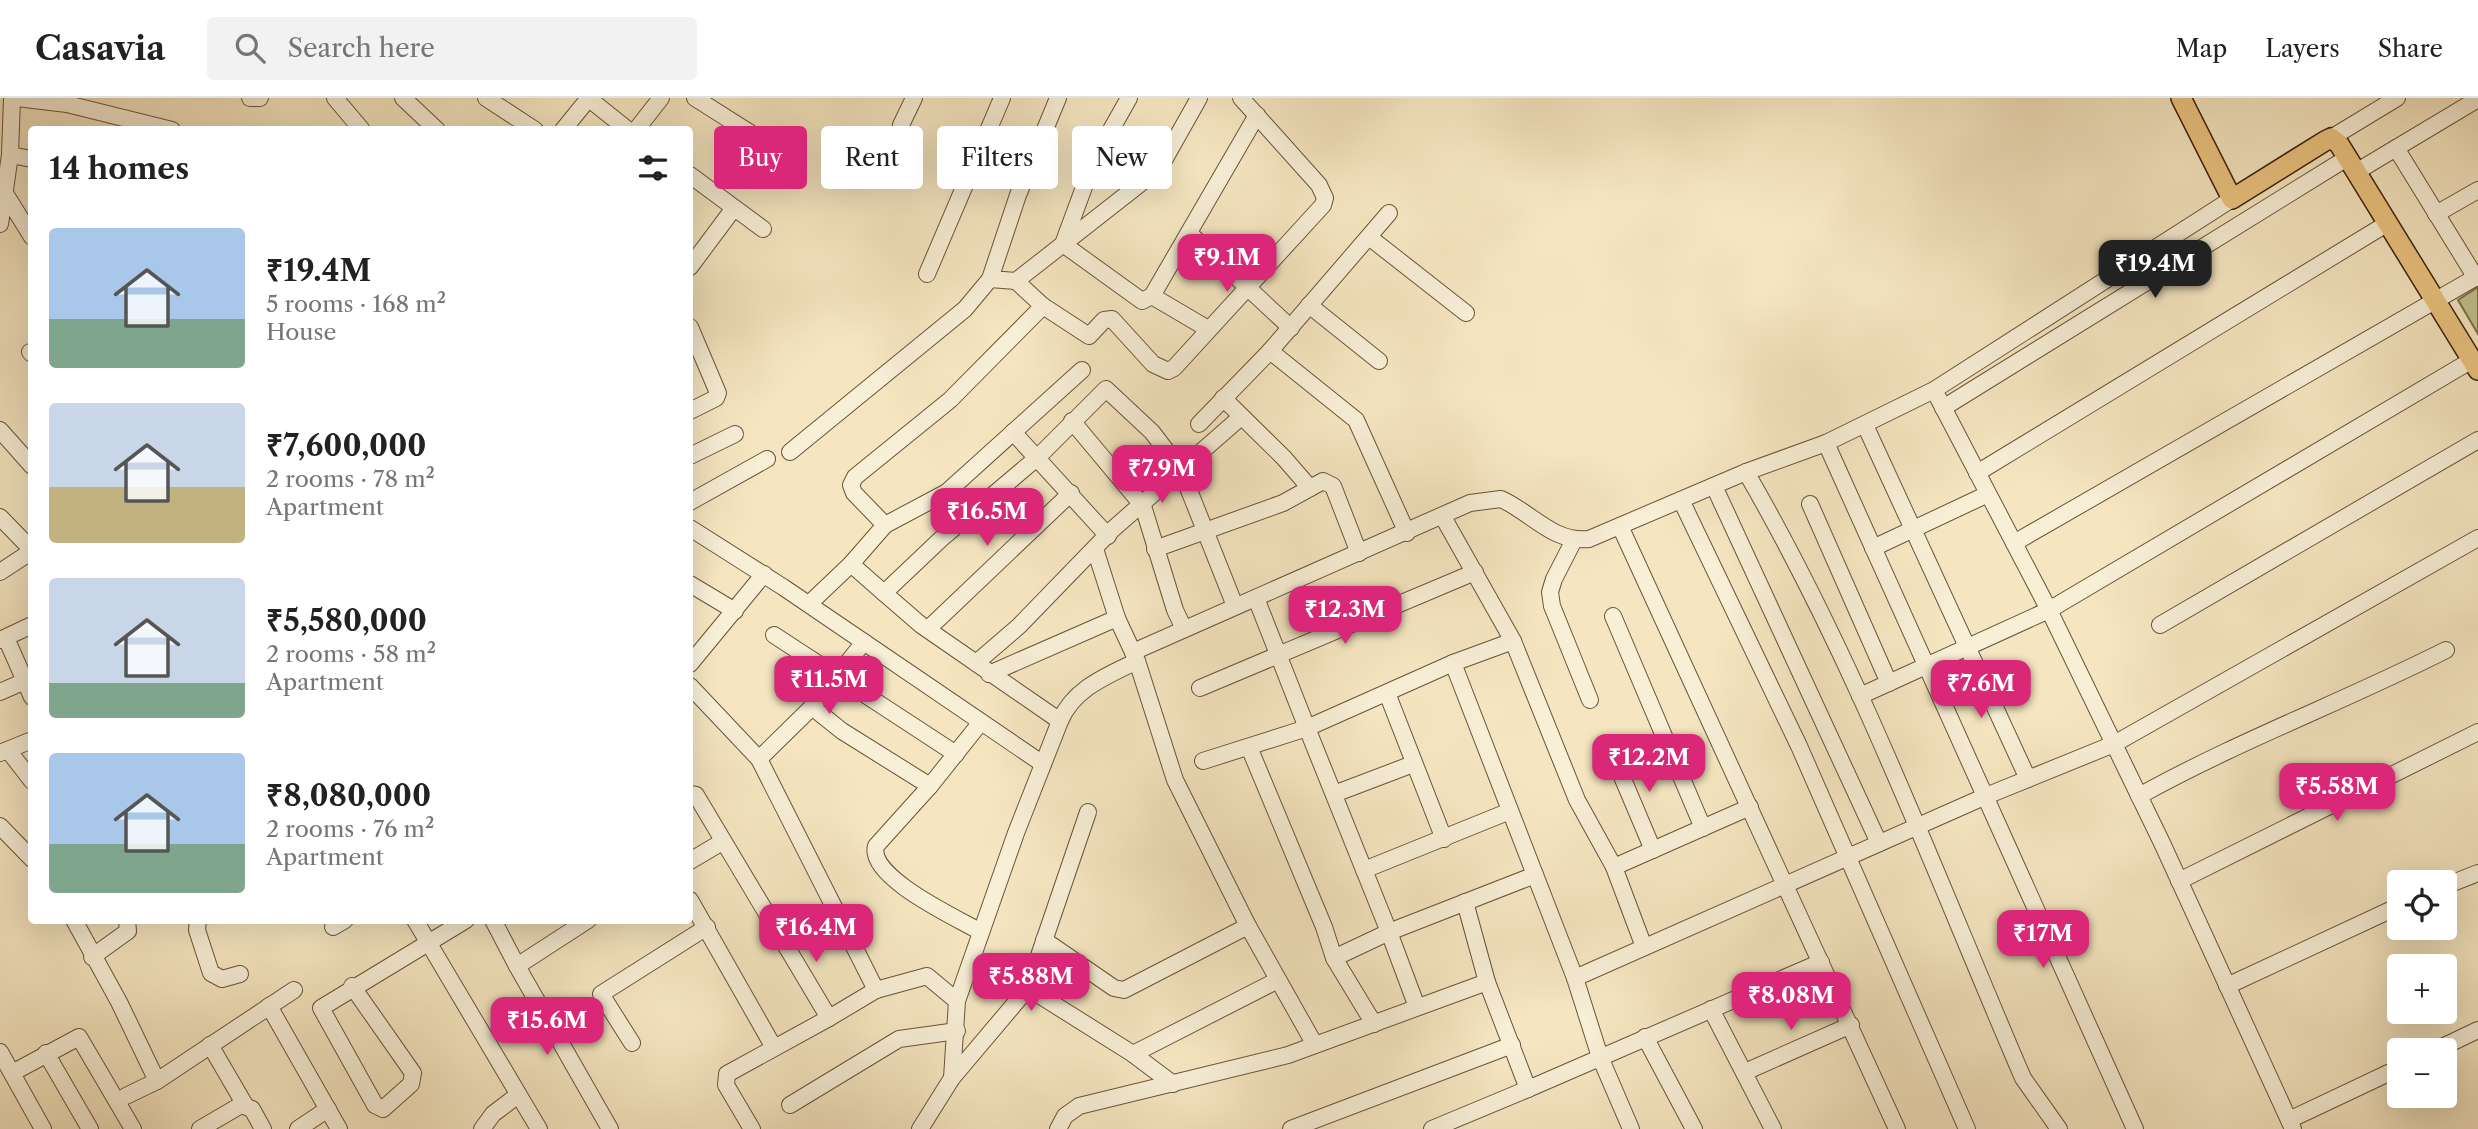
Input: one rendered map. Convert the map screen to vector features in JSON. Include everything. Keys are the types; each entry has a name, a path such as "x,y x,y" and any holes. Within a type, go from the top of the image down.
{"main road":[{"path":"2180,98 2232,200 2331,138 2388,223 2475,365"}],"street":[{"path":"0,224 6,195 15,98 67,104 156,126"},
{"path":"250,98 260,98"},
{"path":"335,98 359,126"},
{"path":"402,98 434,126"},
{"path":"485,98 529,126"},
{"path":"566,126 588,98 623,126"},
{"path":"639,126 661,98"},
{"path":"695,98 739,126"},
{"path":"901,125 914,98"},
{"path":"927,274 1002,98"},
{"path":"790,452 965,309 990,279 1018,195 1058,98"},
{"path":"1063,244 1094,160 1129,98"},
{"path":"1016,281 1159,169 1199,98"},
{"path":"990,279 1016,281 1043,306 1089,336 1104,320 1112,319 1153,364 1168,371 1174,368 1323,205 1325,198 1319,185 1241,98"},
{"path":"2331,138 2397,98"},
{"path":"1943,408 2351,165 2396,148 2478,99"},
{"path":"1063,244 1142,301 1152,296 1256,115"},
{"path":"2014,543 2308,372 2438,302 2477,277 2396,148"},
{"path":"10,155 28,158"},
{"path":"693,178 763,229"},
{"path":"2436,214 2478,190"},
{"path":"6,195 28,231"},
{"path":"952,1078 957,1001 1060,721 1065,709 1084,688 1184,629 1470,503 1501,499 1555,534 1574,540 1589,539 1746,472 1826,443 1934,390 2232,200"},
{"path":"693,259 734,208"},
{"path":"1199,424 1291,328 1389,213"},
{"path":"1977,473 2388,223"},
{"path":"1189,233 1291,328"},
{"path":"1368,237 1466,313"},
{"path":"2087,293 2099,313"},
{"path":"1152,296 1208,329"},
{"path":"1309,305 1379,361"},
{"path":"885,525 854,494 851,485 855,477 950,400 1043,306"},
{"path":"693,334 718,393 716,398 693,410"},
{"path":"1270,351 1356,420 1407,533"},
{"path":"1860,696 2049,610 2475,365"},
{"path":"809,604 851,564 885,525 947,492 1082,370"},
{"path":"884,593 941,539 1038,457 1107,389 1152,432 1181,470 1235,606"},
{"path":"1934,390 2049,610 2139,796 2291,1124 2387,1074"},
{"path":"1223,398 1310,488"},
{"path":"982,668 1019,626 1108,536 1241,417"},
{"path":"1072,421 1143,506 1155,549 1184,629"},
{"path":"1866,425 2028,779"},
{"path":"0,430 28,462"},
{"path":"1013,432 1108,536"},
{"path":"693,455 735,434"},
{"path":"2160,625 2478,440"},
{"path":"1826,443 2135,1129"},
{"path":"693,500 767,459"},
{"path":"1746,472 1787,543 1860,696 2023,1078 2059,1129"},
{"path":"1155,549 1283,503 1323,481 1333,486 1359,552"},
{"path":"1714,486 1879,843"},
{"path":"928,629 1071,493"},
{"path":"1873,548 1988,494"},
{"path":"1681,500 1848,856 1967,1129"},
{"path":"1810,504 1889,683"},
{"path":"0,517 28,546"},
{"path":"1443,517 1513,640 1577,800 1614,867 1644,947"},
{"path":"1620,526 1787,885 1896,1129"},
{"path":"693,530 809,604 1043,764"},
{"path":"1575,978 1986,796 2114,744 2478,538"},
{"path":"1574,540 1550,592 1552,606 1590,700"},
{"path":"1095,550 1117,618 1135,656 1175,780 1248,926 1315,1045"},
{"path":"0,572 28,553"},
{"path":"851,564 928,629 1060,721"},
{"path":"1200,688 1475,572"},
{"path":"693,660 764,574"},
{"path":"693,586 735,611"},
{"path":"1256,598 1417,1007"},
{"path":"1613,616 1703,828"},
{"path":"982,668 1117,618"},
{"path":"28,627 3,639 28,688"},
{"path":"774,635 956,754"},
{"path":"1203,761 1307,728 1453,663 1513,640"},
{"path":"759,760 813,707 864,642"},
{"path":"2139,796 2189,768 2360,694 2446,650"},
{"path":"1453,663 1575,978 1600,1058 1627,1128"},
{"path":"0,692 25,681"},
{"path":"693,690 759,760 876,990"},
{"path":"1387,692 1444,839"},
{"path":"813,707 842,731 930,786"},
{"path":"981,722 930,786 876,846 875,858 889,877 981,932"},
{"path":"2179,881 2478,732"},
{"path":"28,742 4,752 28,777"},
{"path":"1249,747 1324,927 1334,958 1374,1024"},
{"path":"1612,753 1653,850"},
{"path":"1334,794 1413,764"},
{"path":"693,794 696,795 829,1018"},
{"path":"1614,867 1750,807"},
{"path":"1364,870 1510,811"},
{"path":"920,1129 952,1078 1028,988 1088,813"},
{"path":"0,826 28,855"},
{"path":"693,859 722,842"},
{"path":"2457,881 2478,873"},
{"path":"1334,958 1389,932 1535,875"},
{"path":"1465,902 1488,982 1528,1089"},
{"path":"693,905 773,1046"},
{"path":"2227,986 2387,912"},
{"path":"76,924 119,1002 157,1081"},
{"path":"92,957 128,931 127,924"},
{"path":"198,924 197,930 211,973 222,979 240,974"},
{"path":"417,924 539,1129"},
{"path":"352,986 414,1073 411,1084 383,1109 375,1105 321,1010 323,1004 352,986 460,924"},
{"path":"495,924 610,1129"},
{"path":"517,966 581,924"},
{"path":"1044,940 1114,988 1124,990 1248,926"},
{"path":"632,1043 601,994 707,927"},
{"path":"1432,1129 1821,962"},
{"path":"752,1129 726,1085 725,1077 773,1046 829,1018 876,990 927,976 957,1001"},
{"path":"1133,1054 1278,981"},
{"path":"1058,1129 1065,1116 1079,1106 1173,1084 1315,1045 1488,982"},
{"path":"1028,988 1133,1054 1173,1084"},
{"path":"126,1096 157,1081 294,990"},
{"path":"269,1006 339,1129"},
{"path":"1711,1009 1773,1129"},
{"path":"1745,1072 1851,1025"},
{"path":"2457,1040 2478,1030"},
{"path":"790,1105 899,1039 957,1031"},
{"path":"12,1073 79,1037 133,1129"},
{"path":"1646,1037 1694,1129"},
{"path":"210,1045 245,1105 252,1109 263,1129"},
{"path":"1291,1129 1324,1123 1511,1045"},
{"path":"0,1052 43,1129"},
{"path":"46,1053 90,1129"},
{"path":"482,1129 493,1114 518,1095"},
{"path":"200,1129 236,1106 245,1105"},
{"path":"298,1129 328,1109"}],"green space":[{"path":"2478,287 2478,334 2458,300"}]}
